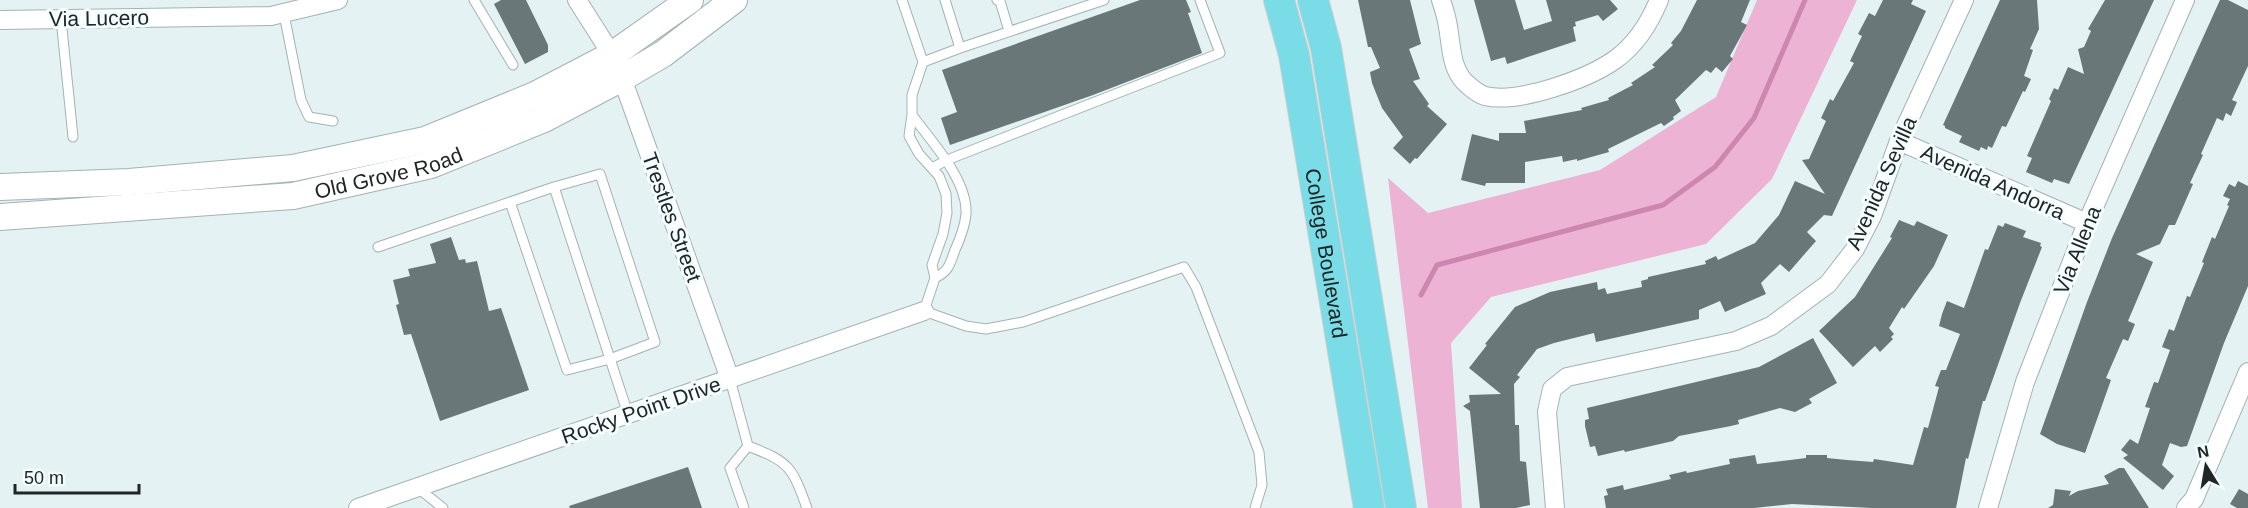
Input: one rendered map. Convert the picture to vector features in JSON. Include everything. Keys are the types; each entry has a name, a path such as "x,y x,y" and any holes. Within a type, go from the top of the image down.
{"main road":[{"name":"Old Grove Road","path":"0,217 293,196 431,165 544,119 617,67 690,0"},
{"name":"Old Grove Road","path":"0,187 129,182 293,168 425,140 535,95 663,54 734,0"},
{"name":"College Boulevard","path":"1280,0 1294,55 1368,508"},
{"name":"College Boulevard","path":"1313,0 1326,48 1401,508"}],"street":[{"name":"Via Lucero","path":"0,20 61,19 198,9 271,16 338,0"},
{"name":"Trestles Street","path":"577,0 617,67 730,379"},
{"path":"1441,0 1448,24 1452,54 1460,77 1482,96 1506,99 1568,83 1616,59 1641,33 1651,19 1659,0"},
{"name":"Avenida Sevilla","path":"1556,508 1547,412 1552,389 1567,377 1736,341 1771,327 1828,284 1855,249 1872,216 1899,141 1964,0"},
{"name":"Via Allena","path":"1988,508 2025,382 2086,223 2185,0"},
{"name":"Avenida Andorra","path":"1899,141 2086,223"},
{"name":"Rocky Point Drive","path":"358,508 924,311"},
{"path":"2186,508 2194,499 2248,372"}],"lane":[{"path":"474,0 513,65"},
{"path":"902,0 923,62 912,94 909,136 919,154 939,176 946,194 947,213 933,265 935,278 924,311 966,326 986,329 1023,322 1184,267 1196,287 1259,452 1262,485 1255,508"},
{"path":"997,0 1000,1 1009,32"},
{"path":"923,62 1104,0"},
{"path":"932,168 947,160 1220,53 1200,0"},
{"path":"949,1 960,48"},
{"path":"284,14 301,100 305,109 309,117 333,121"},
{"path":"61,19 73,137"},
{"path":"912,115 947,160 960,187 966,213 960,240 946,272 935,278"},
{"path":"378,247 510,202 554,187 600,174 655,342 610,359 567,370 510,202"},
{"path":"554,187 628,414"},
{"path":"730,379 748,446"},
{"path":"744,508 730,468 748,446"},
{"path":"748,446 778,458 795,474 807,508"},
{"path":"418,488 443,508"}],"shaded area":[{"path":"1757,0 1857,0 1772,179 1706,244 1491,297 1451,343 1462,508 1428,508 1388,178 1428,213 1600,170 1716,97"}],"building":[{"path":"501,0 526,0 548,45 548,52 525,64 494,4"},
{"path":"1140,0 1186,0 1191,12 1188,13 1202,53 1093,95 950,145 941,118 957,112 942,70"},
{"path":"1358,0 1410,0 1421,44 1409,49 1420,79 1413,81 1429,104 1427,106 1447,124 1410,164 1393,148 1403,137 1382,108 1372,83 1370,72 1380,68 1371,47 1368,47"},
{"path":"1474,0 1515,0 1524,30 1552,21 1546,0 1610,0 1618,9 1603,21 1598,15 1575,22 1576,26 1573,27 1576,41 1507,64 1505,57 1491,61"},
{"path":"1697,0 1750,0 1741,22 1747,25 1730,56 1733,59 1722,72 1716,67 1711,73 1706,70 1675,100 1681,111 1673,117 1674,119 1664,126 1661,123 1608,149 1609,152 1577,161 1577,159 1563,162 1562,156 1525,162 1525,183 1486,183 1485,186 1461,180 1472,134 1499,141 1499,133 1526,133 1524,121 1582,110 1581,108 1609,100 1608,98 1633,85 1631,83 1655,67 1652,65 1673,45 1671,43 1681,31"},
{"path":"1883,0 1913,0 1911,4 1926,11 1832,216 1824,215 1807,232 1816,241 1789,272 1780,264 1761,283 1766,294 1725,312 1720,301 1699,310 1699,319 1596,342 1594,333 1537,349 1517,375 1520,377 1514,384 1515,425 1519,425 1520,461 1526,462 1530,505 1516,508 1480,508 1470,411 1463,406 1470,402 1469,395 1501,394 1469,368 1487,345 1485,344 1515,307 1550,292 1597,282 1598,290 1605,288 1607,294 1642,287 1641,281 1648,277 1706,264 1705,261 1716,256 1718,260 1755,243 1779,215 1795,181 1825,194 1802,160 1809,159 1826,121 1821,118 1830,99 1833,101 1854,63 1850,61 1862,36 1858,34 1869,13 1875,16"},
{"path":"2000,0 2037,0 2039,29 2030,49 2033,50 2024,76 2031,79 2025,92 2023,91 2006,127 2002,126 1992,148 1988,146 1987,150 1981,147 1979,151 1959,142 1962,136 1943,125"},
{"path":"2105,0 2154,0 2069,184 2054,179 2052,183 2026,172 2032,158 2027,156 2051,101 2049,99 2054,88 2058,90 2068,67 2084,74 2078,49 2084,47 2091,31 2088,29"},
{"path":"2220,0 2228,0 2248,10 2248,66 2232,100 2237,102 2231,116 2226,113 2223,121 2217,118 2175,225 2169,225 2160,244 2136,254 2153,262 2128,321 2135,324 2128,341 2123,339 2106,378 2111,380 2085,453 2057,444 2040,434 2087,302 2112,238"},
{"path":"2238,181 2248,186 2248,286 2224,343 2187,446 2181,447 2170,443 2162,465 2174,476 2163,490 2123,458 2128,455 2121,450 2130,439 2138,444 2150,408 2145,407 2154,382 2158,383 2170,350 2162,347 2169,329 2174,331 2187,296 2190,297 2204,263 2202,262 2212,237 2215,239 2229,206 2227,205 2230,199 2223,196 2229,184 2235,187"},
{"path":"1899,220 1914,226 1917,221 1948,235 1934,266 1904,309 1902,307 1889,328 1894,334 1891,337 1893,339 1880,352 1875,346 1853,367 1819,331 1855,297 1892,238 1890,237"},
{"path":"2005,223 2026,231 2023,237 2041,243 2042,247 1985,401 1983,401 1968,459 1966,458 1956,508 1872,508 1792,504 1754,508 1606,508 1604,496 1608,495 1606,489 1623,485 1624,490 1671,479 1669,475 1730,464 1729,459 1755,455 1757,464 1806,458 1806,455 1827,455 1827,458 1873,462 1874,459 1913,465 1924,427 1928,428 1939,387 1935,386 1941,370 1946,370 1960,334 1939,326 1942,314 1947,301 1964,308 1985,249 1988,250 1998,225 2003,227"},
{"path":"451,237 459,260 465,259 466,263 477,261 489,311 501,308 529,390 440,421 411,334 404,335 396,305 399,304 393,280 410,276 408,269 436,263 430,244"},
{"path":"1813,338 1837,383 1809,399 1812,403 1795,412 1780,408 1738,420 1739,424 1679,436 1673,441 1625,452 1624,450 1598,456 1595,446 1590,447 1585,426 1585,420 1589,419 1587,408 1759,367"},
{"path":"688,467 702,508 570,508 569,506"},
{"path":"2119,468 2124,468 2149,508 2048,508 2053,505 2055,489 2071,491 2069,496 2078,491 2109,484 2104,476"},
{"path":"2239,489 2248,494 2248,508 2237,508 2230,504"}],"waterway":[{"path":"1421,295 1437,265 1663,205 1715,167 1754,118 1805,0"}]}
